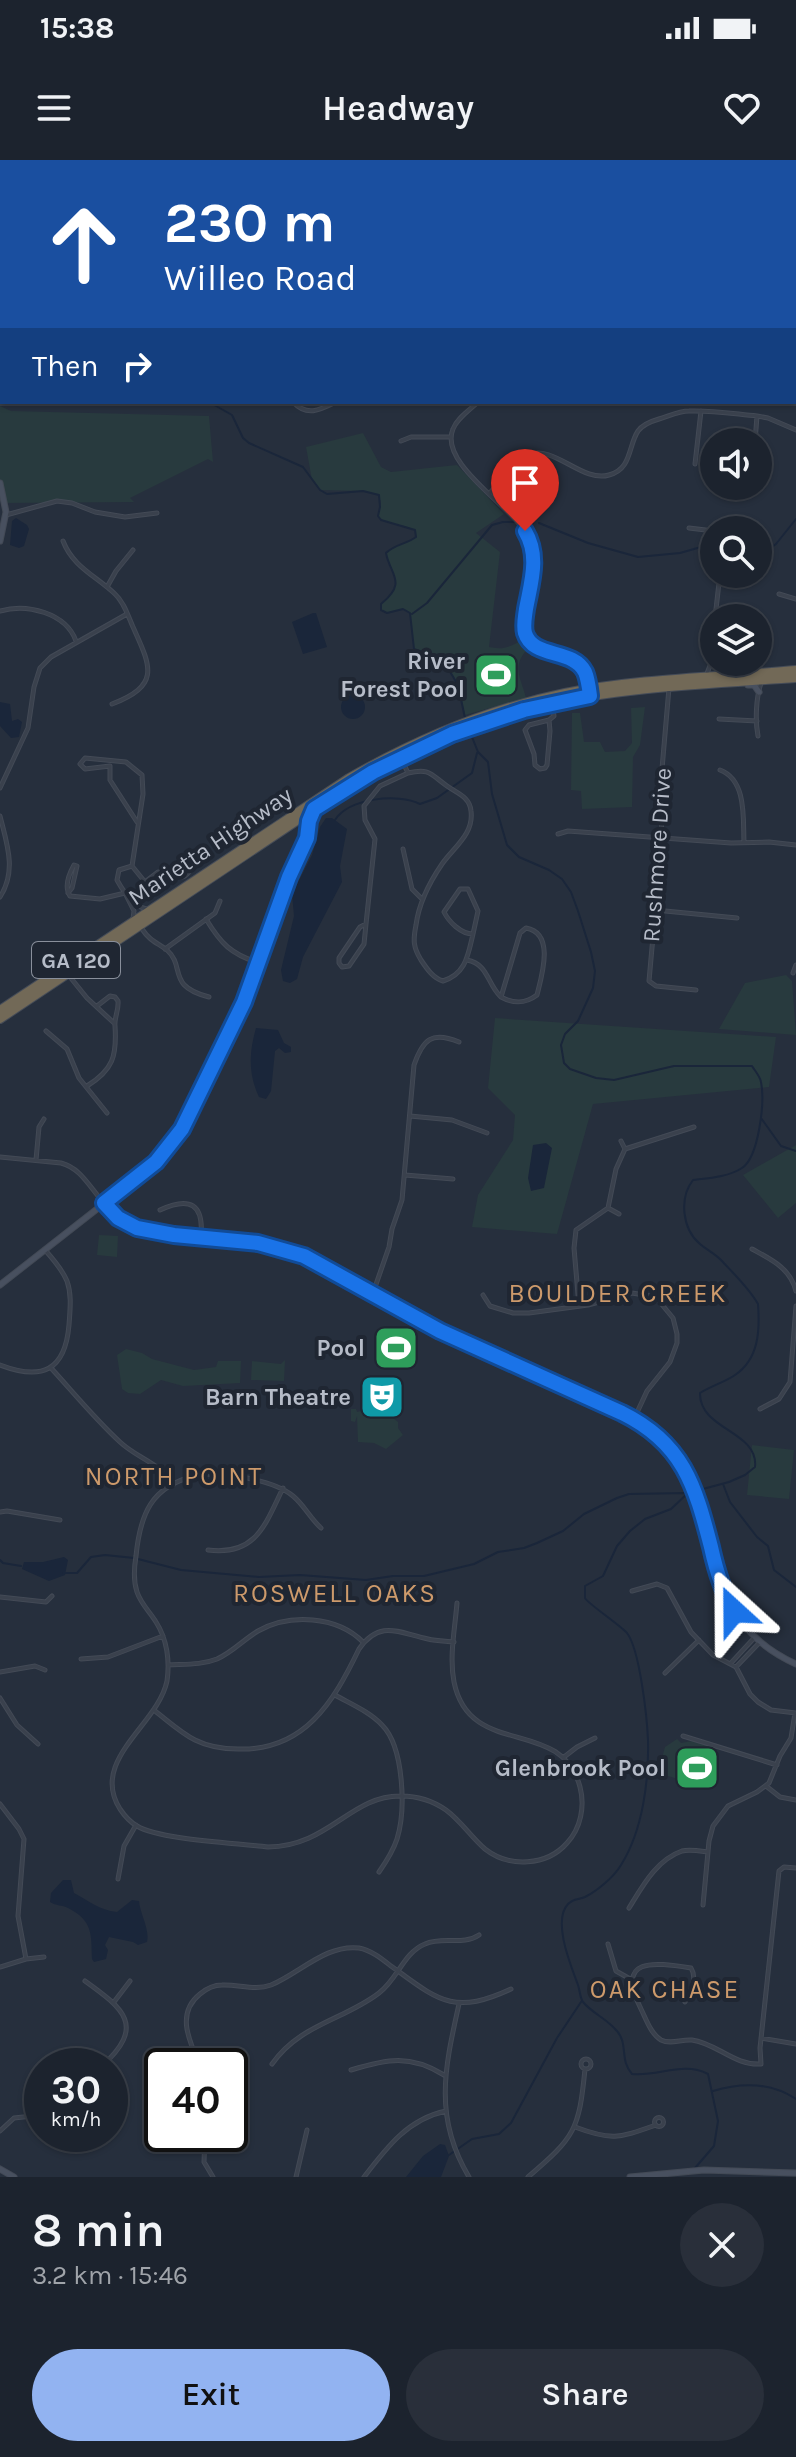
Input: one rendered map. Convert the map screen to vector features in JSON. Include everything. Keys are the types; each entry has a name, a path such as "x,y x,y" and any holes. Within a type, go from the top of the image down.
{"highway":[{"name":"GA 120","path":"772,672 796,670"},
{"name":"GA 120","path":"476,722 529,701 719,676"},
{"name":"GA 120","path":"669,684 796,678"},
{"name":"GA 120","path":"476,722 589,693"},
{"name":"Marietta Highway","path":"0,1010 288,826 302,822 314,809 399,754 476,722"},
{"name":"Marietta Highway","path":"0,1019 68,974 151,909 302,822 399,754"},
{"path":"302,822 314,809"}],"street":[{"path":"295,404 310,412 331,404"},
{"path":"476,404 455,425 451,437 453,447 472,477 524,528 532,545 534,563 524,623 527,637 538,648 569,658 579,665 586,676 589,693"},
{"path":"695,464 701,411"},
{"path":"489,494 522,459 532,454 552,457 594,476 616,473 626,464 637,434 645,425 682,412 757,416 796,430"},
{"path":"756,428 757,416"},
{"path":"401,441 411,437 451,437"},
{"path":"0,483 6,515 0,541"},
{"path":"6,515 57,501 125,517 157,513"},
{"path":"689,528 700,529"},
{"path":"63,541 82,569 122,601 146,656 148,675 143,686 135,694 112,704"},
{"path":"107,587 133,550"},
{"path":"779,594 796,599"},
{"path":"0,611 24,607 58,619 69,627 76,641"},
{"path":"0,788 28,728 40,668 76,641 127,614"},
{"path":"758,736 759,692 764,680"},
{"path":"727,683 754,685 759,692"},
{"name":"Rushmore Drive","path":"669,684 660,792 662,836 650,984 696,990"},
{"path":"549,720 547,765 540,769 535,765 525,730 529,725 554,716 552,704"},
{"path":"719,719 757,721"},
{"path":"399,754 408,773"},
{"path":"111,764 85,758 80,764 83,769 111,764 116,760 126,762 142,775 143,794 132,866 145,882 158,872 185,877 193,859"},
{"path":"111,764 110,780 138,823"},
{"path":"366,924 360,927 339,958 342,967 349,966 362,948 366,924 375,839 363,814 364,806 380,786 420,770 432,773 463,796 471,810 462,842 441,865 421,898 414,947 433,976 443,981 456,975 467,960 473,934 478,911 468,889 460,889 444,912 448,920 464,932 473,934"},
{"path":"720,770 728,774 740,794 744,843"},
{"path":"0,816 11,866 9,879 0,897"},
{"path":"0,1285 156,1162 176,1138 235,1022 259,963 302,822"},
{"path":"558,834 568,831 796,845"},
{"path":"403,849 412,889 421,898"},
{"path":"72,865 75,865 77,872 68,893 72,865"},
{"path":"132,866 120,869 117,880 134,911 135,924 152,943 165,949 172,957 181,982 209,997"},
{"path":"68,893 74,898 91,900 125,893"},
{"path":"125,893 138,907 151,909"},
{"path":"165,949 215,913 220,901"},
{"path":"655,910 737,918"},
{"path":"206,919 233,953 259,963"},
{"path":"467,960 482,966 493,989 501,997 519,1003 530,1001 537,995 545,964 540,936 535,929 526,928 520,933 501,997"},
{"path":"793,973 796,965"},
{"path":"68,974 114,1023"},
{"path":"87,1086 104,1075 111,1066 116,1032 114,1023 119,1006 115,997 106,997 97,1006"},
{"path":"46,1031 67,1049 77,1073 107,1113"},
{"path":"373,1293 402,1200 414,1065 420,1047 431,1038 445,1036 459,1042"},
{"path":"410,1116 452,1120 487,1133"},
{"path":"36,1160 39,1127 44,1119"},
{"path":"579,1306 574,1248 576,1230 608,1208 616,1169 625,1149 694,1127"},
{"path":"621,1141 625,1149"},
{"path":"0,1157 61,1163 75,1169 118,1218 133,1227 160,1233 258,1243 297,1253 440,1331 634,1419 662,1440 688,1473 699,1501 723,1591 734,1611 757,1640 796,1664"},
{"path":"405,1175 453,1179"},
{"path":"160,1210 173,1204 195,1207 202,1217 201,1237"},
{"path":"608,1208 619,1214"},
{"path":"752,1249 784,1268 792,1278 796,1291"},
{"path":"0,1365 29,1373 40,1372 51,1368 66,1347 71,1301 64,1275 45,1250"},
{"path":"483,1295 490,1306 513,1313 596,1304 625,1294 639,1294 659,1301 673,1318 677,1334 675,1352 647,1391 634,1419"},
{"path":"760,1409 779,1399 790,1382 796,1306"},
{"path":"51,1368 119,1441 161,1468 173,1485"},
{"path":"790,1382 796,1381"},
{"path":"321,1528 298,1500 283,1488 261,1480 209,1474 192,1476 173,1485 155,1497 143,1516 138,1531 134,1573 138,1597 163,1636 168,1665 165,1689 155,1711 122,1750 114,1772 116,1801 136,1825 157,1833 284,1847 317,1836 369,1803 400,1796 422,1799 442,1808 483,1847 496,1855 517,1862 538,1861 552,1855 565,1846 574,1834 580,1819 580,1786 564,1757 544,1744 492,1730 471,1716 460,1700 452,1669 457,1603"},
{"path":"208,1550 231,1551 252,1541 264,1528 283,1488"},
{"path":"0,1512 60,1520"},
{"path":"632,1591 657,1584 667,1588 687,1627 713,1655 736,1667 750,1694 758,1702 771,1710 796,1713 792,1734 766,1786 734,1802 721,1813 710,1834 703,1905"},
{"path":"0,1597 46,1602 52,1596"},
{"path":"168,1665 214,1660 260,1630 288,1621 335,1624 350,1630 364,1642"},
{"path":"155,1711 204,1744 226,1749 257,1749 277,1745 296,1735 319,1714 335,1695 364,1642 376,1633 391,1630 454,1642"},
{"path":"81,1659 108,1657 163,1636"},
{"path":"665,1673 699,1640"},
{"path":"731,1663 757,1640"},
{"path":"736,1667 757,1640"},
{"path":"0,1672 35,1666 45,1670"},
{"path":"335,1695 375,1718 390,1734 398,1757 400,1796 396,1840 379,1872"},
{"path":"0,1698 17,1725 38,1744"},
{"path":"683,1736 777,1765"},
{"path":"564,1757 595,1738"},
{"path":"766,1786 777,1795 796,1800"},
{"path":"0,1804 24,1839 18,1916 26,1959"},
{"path":"118,1879 124,1846 136,1825"},
{"path":"629,1908 648,1879 666,1861 683,1851 708,1852"},
{"path":"778,1864 781,1868"},
{"path":"781,1868 796,1868"},
{"path":"685,2002 693,1984 695,1969 651,1964 640,1968 632,1980 634,1995 659,2038 668,2042 696,2041 747,2063 761,2064 761,2038 781,1868"},
{"path":"272,2064 304,2034 379,1993 410,1954 423,1945 438,1940 472,1940 479,1935"},
{"path":"608,1944 616,1971 632,1980"},
{"path":"192,2048 187,2036 186,2018 193,2001 211,1988 221,1985 260,1988 270,1985 340,1949 360,1948 374,1954 428,1993 459,2004 484,2000 511,1989"},
{"path":"0,1967 44,1957"},
{"path":"85,1981 114,2002 125,2017 126,2033 120,2048"},
{"path":"114,2002 130,1981"},
{"path":"459,2004 444,2075 446,2111 458,2155 469,2177"},
{"path":"761,2038 796,2044"},
{"path":"351,2070 379,2061 400,2060 423,2064 444,2075"},
{"path":"528,2177 559,2150 575,2127 585,2069"},
{"path":"364,2177 401,2133 433,2114 446,2111"},
{"path":"0,2131 14,2118 24,2117"},
{"path":"575,2127 597,2136 613,2138 656,2125"},
{"path":"296,2177 307,2130"},
{"path":"204,2152 204,2162 213,2177"},
{"path":"0,2169 14,2177"},
{"path":"630,2177 689,2170 796,2173"}],"shaded area":[{"path":"0,406 11,411 209,416 213,462 208,459 130,498 134,502 2,503"},
{"path":"363,433 381,467 391,472 457,465 504,514 476,533 500,552 489,647 506,647 522,640 529,647 519,666 526,698 465,715 458,684 443,660 414,649 410,613 403,609 387,613 381,610 381,604 395,584 386,553 416,536 415,530 378,516 381,502 378,495 363,491 320,490 312,480 306,447"},
{"path":"645,707 640,745 633,757 632,807 582,809 581,791 571,790 572,713 580,713 584,742 600,742 605,752 625,751 632,743 631,708"},
{"path":"786,975 792,981 796,1035 719,1029 745,983"},
{"path":"495,1018 776,1037 769,1087 593,1104 557,1234 472,1227 478,1195 513,1140 515,1115 488,1088"},
{"path":"796,1145 796,1203 778,1218 743,1175"},
{"path":"99,1235 118,1236 117,1257 97,1255"},
{"path":"126,1349 194,1370 216,1367 218,1361 241,1361 240,1383 183,1386 161,1380 140,1394 128,1393 122,1389 117,1355"},
{"path":"285,1360 284,1381 251,1380 252,1361 281,1364"},
{"path":"351,1409 377,1412 381,1409 386,1416 398,1422 403,1435 386,1449 374,1443 358,1442 357,1416 355,1422 351,1421"},
{"path":"752,1445 794,1450 789,1499 747,1495"},
{"path":"677,1739 681,1743 692,1741 716,1748 708,1788 658,1773 665,1747"}],"water":[{"path":"16,518 29,529 24,546 19,548 10,545 12,521"},
{"path":"316,613 327,647 303,654 292,622"},
{"path":"353,695 361,699 365,707 361,715 353,719 345,715 341,707 345,699"},
{"path":"0,702 10,704 12,721 18,719 22,722 19,737 11,738 0,726"},
{"path":"326,818 332,818 347,829 340,866 342,882 303,957 297,979 290,983 283,981 281,970 294,916 292,894"},
{"path":"256,1028 278,1030 284,1043 291,1047 291,1052 285,1053 279,1048 275,1051 271,1091 266,1099 259,1097 251,1071"},
{"path":"546,1143 552,1148 544,1188 531,1191 528,1178 533,1145"},
{"path":"64,1557 68,1560 65,1575 49,1581 22,1569 24,1562"},
{"path":"63,1880 71,1880 74,1893 111,1911 117,1912 132,1900 139,1901 147,1942 138,1945 109,1937 105,1945 108,1950 106,1959 94,1962 91,1936 83,1918 66,1907 50,1902 51,1893"},
{"path":"440,2144 445,2145 449,2156 441,2177 406,2177 423,2156"}],"waterway":[{"path":"213,404 232,415 243,438 249,443 303,467 320,490 327,494 363,491 379,495 378,516 381,520 415,530 416,537 386,553 396,584 381,604 381,610 387,613 403,609 410,613 414,649 443,660 458,685 465,718"},
{"path":"772,547 796,519"},
{"path":"412,614 427,603 492,525 514,522"},
{"path":"522,522 533,523"},
{"path":"539,523 588,543 638,557 680,553 700,547"},
{"path":"470,732 478,752 488,762 492,794 507,845 519,857 562,879 571,892 591,952 595,971 593,988 578,1021 565,1034 561,1045 564,1063 570,1069 596,1078 614,1080 674,1066 752,1066 761,1082 757,1141 748,1162 742,1168 719,1177 693,1180 684,1204 686,1222 694,1238 721,1260 746,1286 758,1304 758,1334 749,1361 735,1375 700,1393 702,1405 709,1415 748,1445 754,1455 755,1467 729,1482 688,1493 671,1509 645,1519 617,1546 603,1576 585,1586 587,1601 623,1629 632,1642 644,1701 647,1771 643,1804 629,1851 614,1874 600,1887 568,1904 562,1921 564,1944 582,2000 620,2035 626,2063 632,2074 680,2069 708,2074 718,2121 714,2146 695,2168"},
{"path":"335,820 362,802 387,798 420,804 437,798 472,773 477,753"},
{"path":"761,1118 781,1146 796,1151"},
{"path":"723,1484 730,1502 757,1537 768,1546 774,1570 796,1587"},
{"path":"63,1573 77,1573 91,1557 105,1555 134,1558 181,1570 259,1577 300,1575 366,1580 424,1576 474,1564 498,1552 537,1543 563,1531 584,1514 629,1494 687,1493"},
{"path":"0,1560 21,1566"},
{"path":"449,2155 472,2139 499,2134 511,2123 557,2038 581,2002"},
{"path":"713,2091 756,2085 776,2089 796,2099"}],"place":[{"name":"River Forest Pool","path":"496,675"},
{"name":"Pool","path":"396,1348"},
{"name":"Barn Theatre","path":"382,1397"},
{"name":"Glenbrook Pool","path":"697,1768"}],"district":[{"name":"BOULDER CREEK","path":"618,1293"},
{"name":"NORTH POINT","path":"174,1476"},
{"name":"ROSWELL OAKS","path":"335,1593"},
{"name":"OAK CHASE","path":"665,1989"}],"route":[{"path":"525,531 532,545 534,560 524,630 530,642 538,648 569,658 579,665 586,676 590,696 524,710 452,734 373,772 314,809 307,838 289,877 244,1002 182,1129 156,1162 104,1203 118,1218 137,1228 276,1246 304,1256 440,1331 643,1425 679,1458 690,1478 716,1570 725,1597 734,1611"}]}
